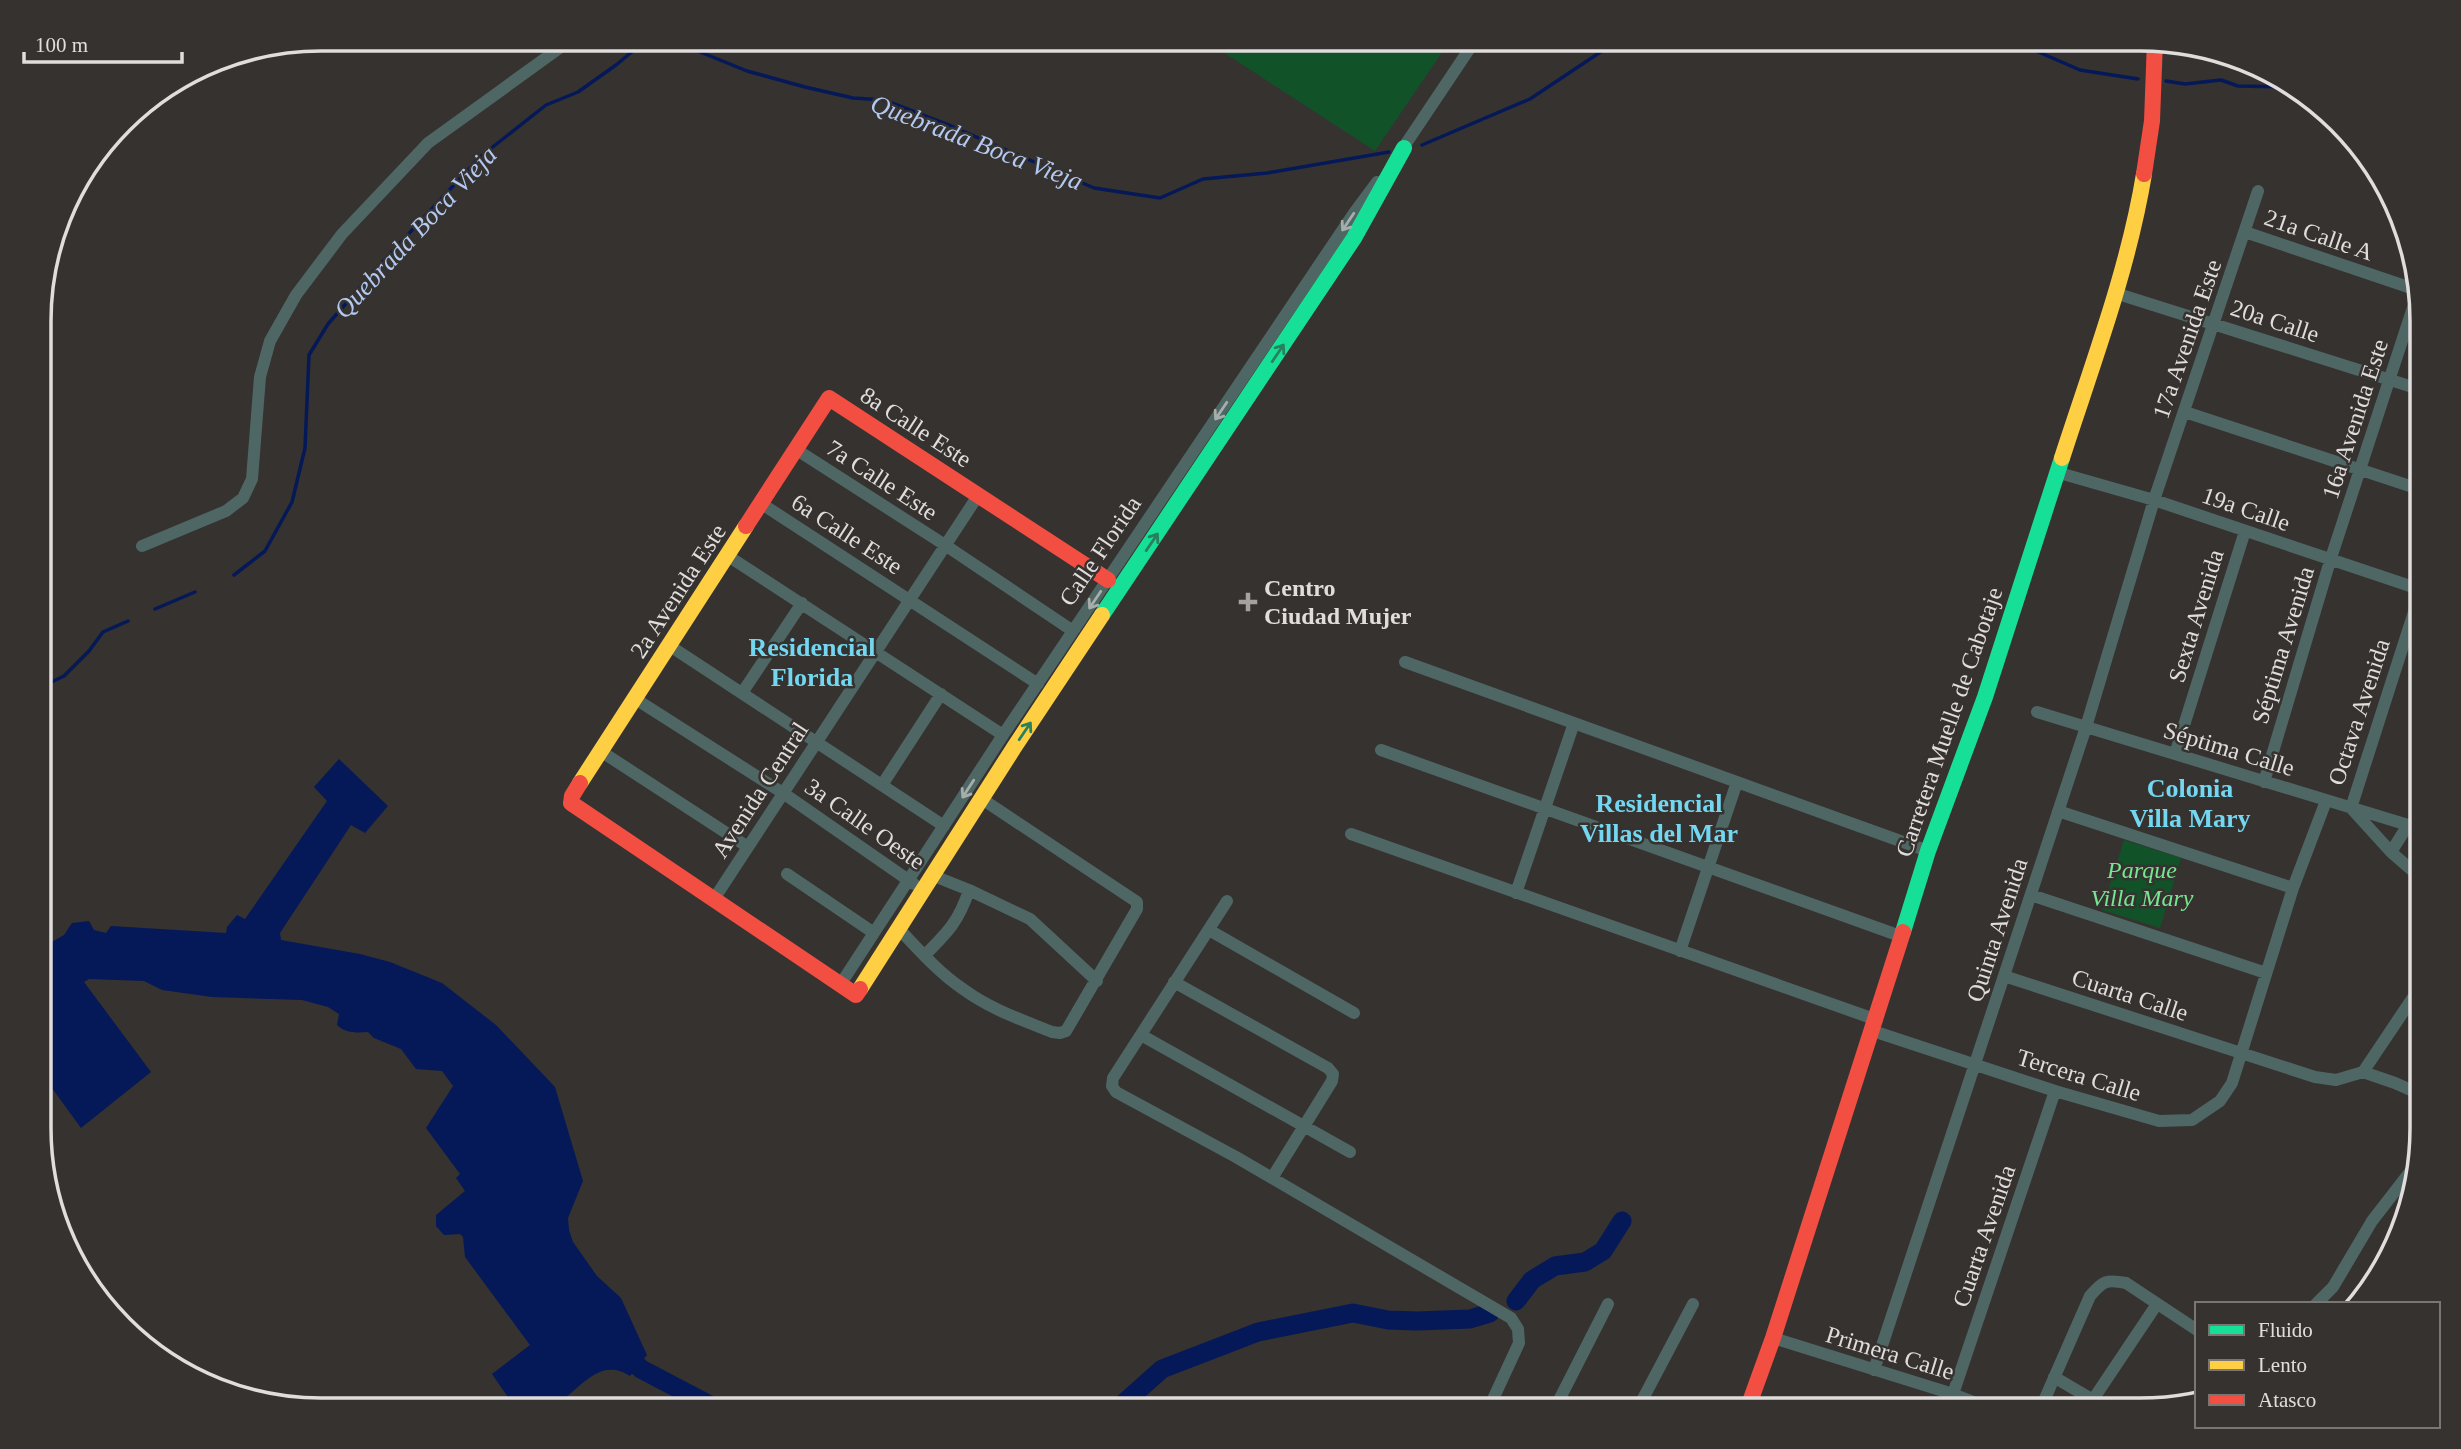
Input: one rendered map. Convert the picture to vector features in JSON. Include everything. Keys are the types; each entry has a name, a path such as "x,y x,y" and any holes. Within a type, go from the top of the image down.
{"street":[{"path":"142,546 226,512 243,498 252,479 260,377 270,341 296,295 342,234 428,143 554,51"},
{"name":"Calle Florida","path":"1404,148 1354,213 1003,735 840,985 856,995 1023,735 1354,238 1404,148 1467,51"},
{"name":"Carretera Muelle de Cabotaje","path":"1751,1398 1875,1026 1928,851 1985,697 2115,293 2140,197 2150,134 2154,51"},
{"name":"17a Avenida Este","path":"2154,500 2258,191"},
{"name":"21a Calle A","path":"2245,232 2408,287"},
{"name":"20a Calle","path":"2115,293 2410,386"},
{"name":"16a Avenida Este","path":"2330,561 2410,319"},
{"name":"8a Calle Este","path":"829,398 1108,580"},
{"name":"2a Avenida Este","path":"714,899 570,803 829,398"},
{"path":"2185,412 2410,486"},
{"name":"7a Calle Este","path":"797,450 1073,631"},
{"name":"19a Calle","path":"2056,472 2154,500 2410,586"},
{"name":"Avenida Central","path":"714,899 979,494"},
{"name":"Quinta Avenida","path":"1874,1370 2059,811 2154,500"},
{"name":"6a Calle Este","path":"762,504 1038,684"},
{"name":"Sexta Avenida","path":"2175,754 2245,531"},
{"path":"728,556 1003,735"},
{"name":"Séptima Avenida","path":"2264,782 2330,561"},
{"path":"742,693 802,603"},
{"name":"Octava Avenida","path":"2351,808 2410,624"},
{"path":"670,646 944,826"},
{"path":"1405,662 1928,851"},
{"path":"882,785 941,694"},
{"name":"3a Calle Oeste","path":"635,698 783,793 923,890"},
{"name":"Séptima Calle","path":"2037,712 2408,825"},
{"path":"1516,893 1574,723"},
{"path":"1381,750 1903,937"},
{"path":"602,752 748,848"},
{"path":"1680,951 1737,782"},
{"path":"899,929 965,991 1006,1014 1060,1034 1066,1031 1137,909 1137,902 982,799"},
{"name":"Tercera Calle","path":"1350,835 1680,951 1975,1065 2159,1121 2192,1119 2220,1101 2232,1083 2293,888 2326,800"},
{"path":"2351,808 2410,869"},
{"path":"2059,811 2293,888"},
{"path":"2391,852 2408,825"},
{"path":"787,874 874,933"},
{"path":"934,876 1030,919 1097,981"},
{"path":"925,956 962,913 969,890"},
{"path":"2031,895 2266,973"},
{"path":"714,899 840,985"},
{"path":"1227,901 1113,1078 1112,1086 1116,1093 1272,1178 1511,1318 1518,1329 1519,1343 1494,1398"},
{"path":"1209,930 1354,1013"},
{"name":"Cuarta Calle","path":"2004,976 2315,1077 2336,1080 2363,1072"},
{"path":"1174,982 1328,1068 1333,1074 1332,1082 1272,1178"},
{"path":"2410,1002 2363,1072 2410,1090"},
{"path":"1141,1035 1350,1152"},
{"name":"Cuarta Avenida","path":"1953,1394 2055,1091"},
{"path":"2318,1302 2333,1287 2372,1221 2406,1178"},
{"path":"2045,1398 2090,1296 2103,1282 2114,1280 2126,1283 2195,1328"},
{"path":"1560,1398 1608,1304"},
{"path":"1643,1398 1693,1304"},
{"path":"2094,1398 2157,1304"},
{"name":"Primera Calle","path":"1773,1338 1963,1398"},
{"path":"2054,1377 2080,1398"}],"green space":[{"path":"1221,51 1443,51 1375,151"},
{"name":"Parque Villa Mary","path":"2124,840 2181,858 2160,928 2102,910"}],"shaded area":[{"path":"339,759 388,806 365,833 351,825 280,933 281,940 390,962 442,983 496,1025 555,1087 583,1181 568,1218 569,1230 573,1242 597,1276 621,1298 647,1355 630,1376 618,1370 606,1370 586,1380 565,1398 509,1398 492,1374 530,1345 465,1257 463,1237 460,1234 444,1235 436,1226 436,1215 465,1191 456,1178 460,1174 426,1128 453,1086 442,1071 416,1069 401,1049 374,1038 368,1032 344,1030 337,1025 339,1014 328,1007 302,1000 212,997 162,990 144,981 89,979 84,982 151,1072 81,1128 51,1087 51,942 64,935 72,923 89,921 94,930 106,933 111,926 226,933 227,927 237,915 245,919 327,801 314,787"}],"waterway":[{"name":"Quebrada Boca Vieja","path":"234,575 265,551 292,502 305,448 309,355 328,324 480,157 546,105 578,92 633,51"},
{"name":"Quebrada Boca Vieja","path":"698,51 747,71 805,87 853,98 884,100 1094,188 1160,198 1203,179 1267,173 1389,152"},
{"name":"Quebrada Boca Vieja","path":"1422,145 1530,99 1602,51"},
{"name":"Quebrada Boca Vieja","path":"2036,51 2080,70 2138,79"},
{"name":"Quebrada Boca Vieja","path":"2166,81 2185,84 2221,80 2238,86 2275,87"},
{"name":"Quebrada Boca Vieja","path":"155,609 195,592"},
{"name":"Quebrada Boca Vieja","path":"51,682 64,676 89,651 103,632 128,621"},
{"path":"1516,1301 1532,1280 1555,1266 1585,1262 1603,1251 1622,1221"},
{"path":"1129,1398 1162,1369 1258,1332 1353,1313 1388,1320 1417,1321 1470,1319 1490,1313"},
{"path":"620,1349 641,1369 696,1398"}],"traffic: fast":[{"path":"1102,615 1354,238 1404,148"},
{"path":"1903,932 1928,851 1985,697 2062,458"}],"traffic: slow":[{"path":"2062,458 2119,282 2144,174"},
{"path":"580,783 746,526"},
{"path":"860,989 1102,615"}],"traffic: jam":[{"path":"2144,174 2152,121 2155,51"},
{"path":"746,526 829,398 1108,580"},
{"path":"580,783 571,803 856,995 860,989"},
{"path":"1751,1398 1903,932"}],"place":[{"name":"Centro Ciudad Mujer","path":"1248,602"}],"district":[{"name":"Residencial Florida","path":"812,662"},
{"name":"Colonia Villa Mary","path":"2190,803"},
{"name":"Residencial Villas del Mar","path":"1659,818"}]}
